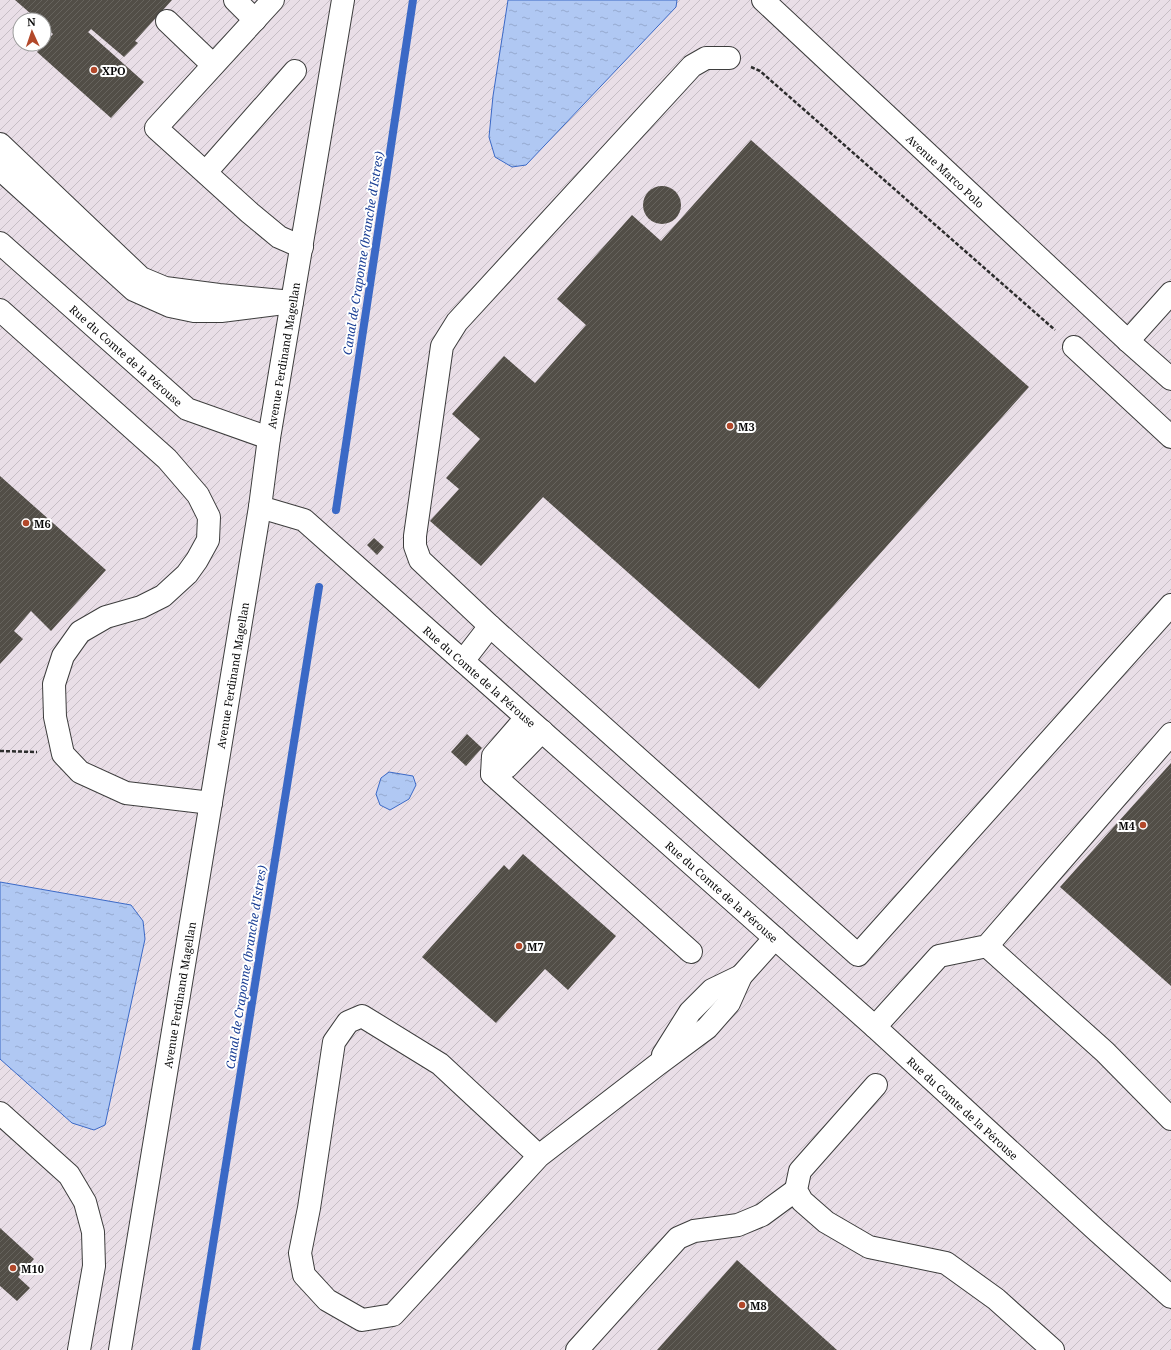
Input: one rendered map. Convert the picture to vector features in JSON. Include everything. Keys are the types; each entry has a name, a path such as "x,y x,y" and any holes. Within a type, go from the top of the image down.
{"street":[{"path":"234,0 255,20"},
{"path":"273,0 156,128 250,213 279,237 302,247"},
{"name":"Avenue Ferdinand Magellan","path":"120,1350 260,507 269,438 343,0"},
{"name":"Avenue Marco Polo","path":"763,0 1128,341 1171,379"},
{"path":"168,21 213,65"},
{"path":"729,58 706,58 692,66 457,322 442,346 415,536 415,546 420,560 490,626 858,955 1171,605"},
{"path":"206,172 295,70"},
{"path":"0,144 141,278 165,288 292,302"},
{"path":"0,169 134,290 170,306 194,311 221,311 292,302"},
{"name":"Rue du Comte de la Pérouse","path":"0,243 187,409 269,438"},
{"path":"1128,341 1171,293"},
{"path":"0,310 167,459 198,495 209,517 208,540 197,560 182,578 163,596 141,607 106,616 80,632 63,656 54,684 55,717 63,754 80,772 126,793 211,803"},
{"path":"1074,347 1171,437"},
{"name":"Rue du Comte de la Pérouse","path":"260,507 304,520 875,1027 1090,1225 1171,1297"},
{"path":"463,661 490,626"},
{"path":"534,725 493,756 492,774 690,952"},
{"path":"875,1027 939,956 987,946 1171,734"},
{"path":"539,1156 440,1064 362,1016 348,1022 334,1042 310,1208 300,1253 304,1275 327,1300 362,1320 393,1315 539,1156 707,1028 729,1003 741,976 774,938"},
{"path":"987,946 1105,1052 1171,1119"},
{"path":"876,1085 800,1171 796,1190 802,1201 826,1222 869,1247 946,1264 996,1299 1053,1350"},
{"path":"0,1113 69,1175 85,1202 93,1232 94,1266 79,1350"},
{"path":"577,1350 678,1238 694,1231 738,1225 762,1215 796,1190"}],"path":[{"path":"729,58 760,71 1074,347"},
{"path":"0,750 63,754"}],"shaded area":[{"path":"0,0 1171,0 1171,1350 0,1350"}],"water":[{"path":"508,0 677,0 676,7 526,165 512,167 495,157 489,137 493,96"},
{"path":"389,772 413,776 416,785 409,799 390,810 380,805 376,794 381,778"},
{"path":"0,882 131,905 143,921 145,939 105,1125 94,1130 72,1123 0,1059"}],"building":[{"name":"XPO","path":"15,0 172,0 135,41 138,43 124,57 91,29 88,32 144,82 111,118 37,52 52,52 52,12 29,12"},
{"name":"M3","path":"751,140 1029,387 759,689 543,497 481,566 430,521 459,489 446,478 480,439 452,414 504,356 535,383 586,325 557,299 632,215 661,241"},
{"path":"658,186 666,186 676,191 680,198 680,212 676,219 666,224 658,224 648,219 646,216 643,209 643,201 648,191 651,189"},
{"name":"M6","path":"0,476 106,570 51,631 31,611 14,631 23,639 0,664"},
{"path":"374,538 384,547 377,555 367,545"},
{"path":"467,734 482,748 466,766 451,752"},
{"name":"M4","path":"1171,763 1171,986 1060,887"},
{"name":"M7","path":"523,854 616,936 568,990 545,969 496,1023 422,957 504,865 509,870"},
{"name":"M10","path":"0,1228 34,1259 18,1277 30,1288 17,1301 0,1286"},
{"name":"M8","path":"737,1260 837,1350 657,1350"}],"waterway":[{"name":"Canal de Craponne (branche d'Istres)","path":"336,510 413,0"},
{"name":"Canal de Craponne (branche d'Istres)","path":"196,1350 319,587"}],"place":[{"name":"XPO","path":"94,70"},
{"name":"M3","path":"730,426"},
{"name":"M6","path":"26,523"},
{"name":"M4","path":"1143,825"},
{"name":"M7","path":"519,946"},
{"name":"M10","path":"13,1268"},
{"name":"M8","path":"742,1305"}]}
